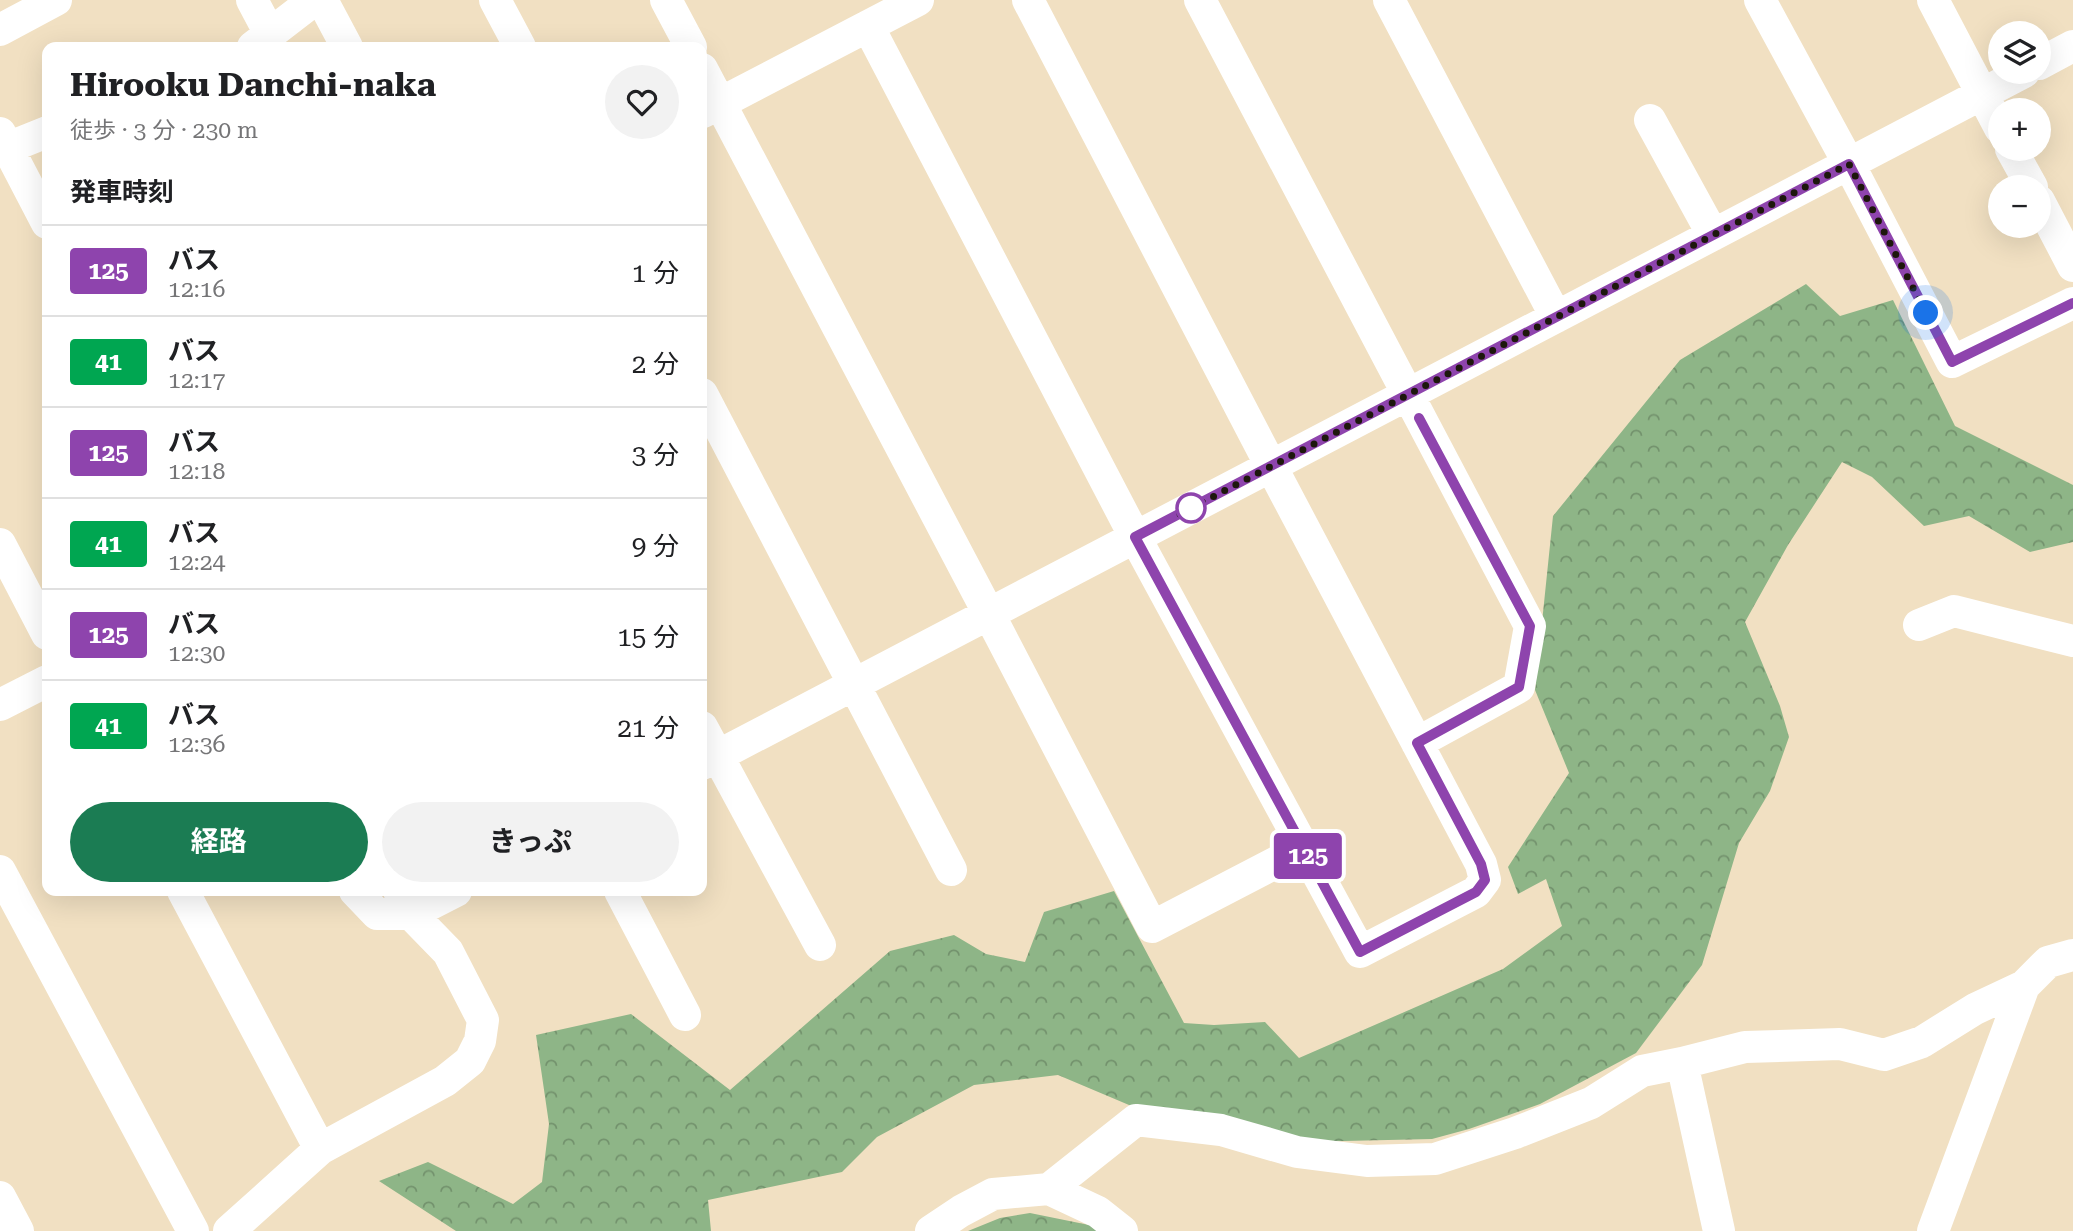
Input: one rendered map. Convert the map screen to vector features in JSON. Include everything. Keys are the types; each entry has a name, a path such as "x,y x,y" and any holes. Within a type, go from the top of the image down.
{"street":[{"path":"0,30 56,0"},
{"path":"252,0 261,41 314,0"},
{"path":"322,0 344,42"},
{"path":"495,0 517,42"},
{"path":"666,0 688,42"},
{"path":"711,108 918,0"},
{"path":"868,26 1135,537 1360,952 1476,892 1485,880 1481,864 1028,0"},
{"path":"1200,0 1530,626 1519,687 1417,743"},
{"path":"1389,0 1556,317"},
{"path":"1760,0 1952,362 2073,303"},
{"path":"1933,0 1988,105"},
{"path":"2051,58 2073,46"},
{"path":"820,945 709,760 2001,84"},
{"path":"707,91 711,108 989,614 1152,927 1304,848"},
{"path":"1650,120 1713,235"},
{"path":"42,133 3,144 42,214"},
{"path":"2051,224 2073,266"},
{"path":"707,404 951,870"},
{"path":"0,544 42,624"},
{"path":"1919,625 1954,611 2073,641"},
{"path":"0,705 42,684"},
{"path":"0,871 193,1231"},
{"path":"186,896 320,1149"},
{"path":"360,896 377,914 405,902 433,896"},
{"path":"623,896 685,1015"},
{"path":"229,1231 320,1149 445,1081 470,1061 480,1041 483,1020 449,952 405,902"},
{"path":"1049,1189 1136,1120 1221,1130 1297,1152 1367,1161 1435,1159 1516,1133 1591,1103 1642,1071 1745,1046 1840,1044 1884,1055 1922,1042 1975,1009 2024,986 2048,962 2073,955"},
{"path":"1933,1231 2024,986"},
{"path":"1682,1063 1718,1231"},
{"path":"931,1231 993,1194 1049,1189 1098,1212 1122,1231"},
{"path":"0,1197 18,1231"}],"green space":[{"path":"1806,284 1840,316 1893,300 1955,426 2073,485 2073,542 2030,552 1969,516 1924,526 1872,477 1842,462 1788,545 1745,622 1780,706 1789,737 1770,791 1739,843 1702,965 1636,1053 1540,1104 1432,1139 1300,1142 1208,1119 1129,1105 1058,1075 974,1085 877,1137 842,1172 708,1200 711,1231 456,1231 379,1181 428,1162 513,1204 542,1182 549,1124 536,1035 631,1014 730,1090 890,951 954,935 986,954 1025,962 1044,912 1114,891 1184,1023 1214,1025 1265,1022 1299,1058 1503,969 1562,926 1546,879 1518,894 1508,867 1569,773 1535,690 1553,516 1680,360"},
{"path":"1030,1213 1094,1226 1099,1231 968,1231 1000,1218"}],"bus line":[{"name":"125","path":"1419,418 1530,626 1519,687 1417,743 1481,864 1485,880 1476,892 1360,952 1135,537 1849,164 1952,362 2073,303"}],"route":[{"path":"1191,508 1180,514 1849,164 1926,313"}]}
